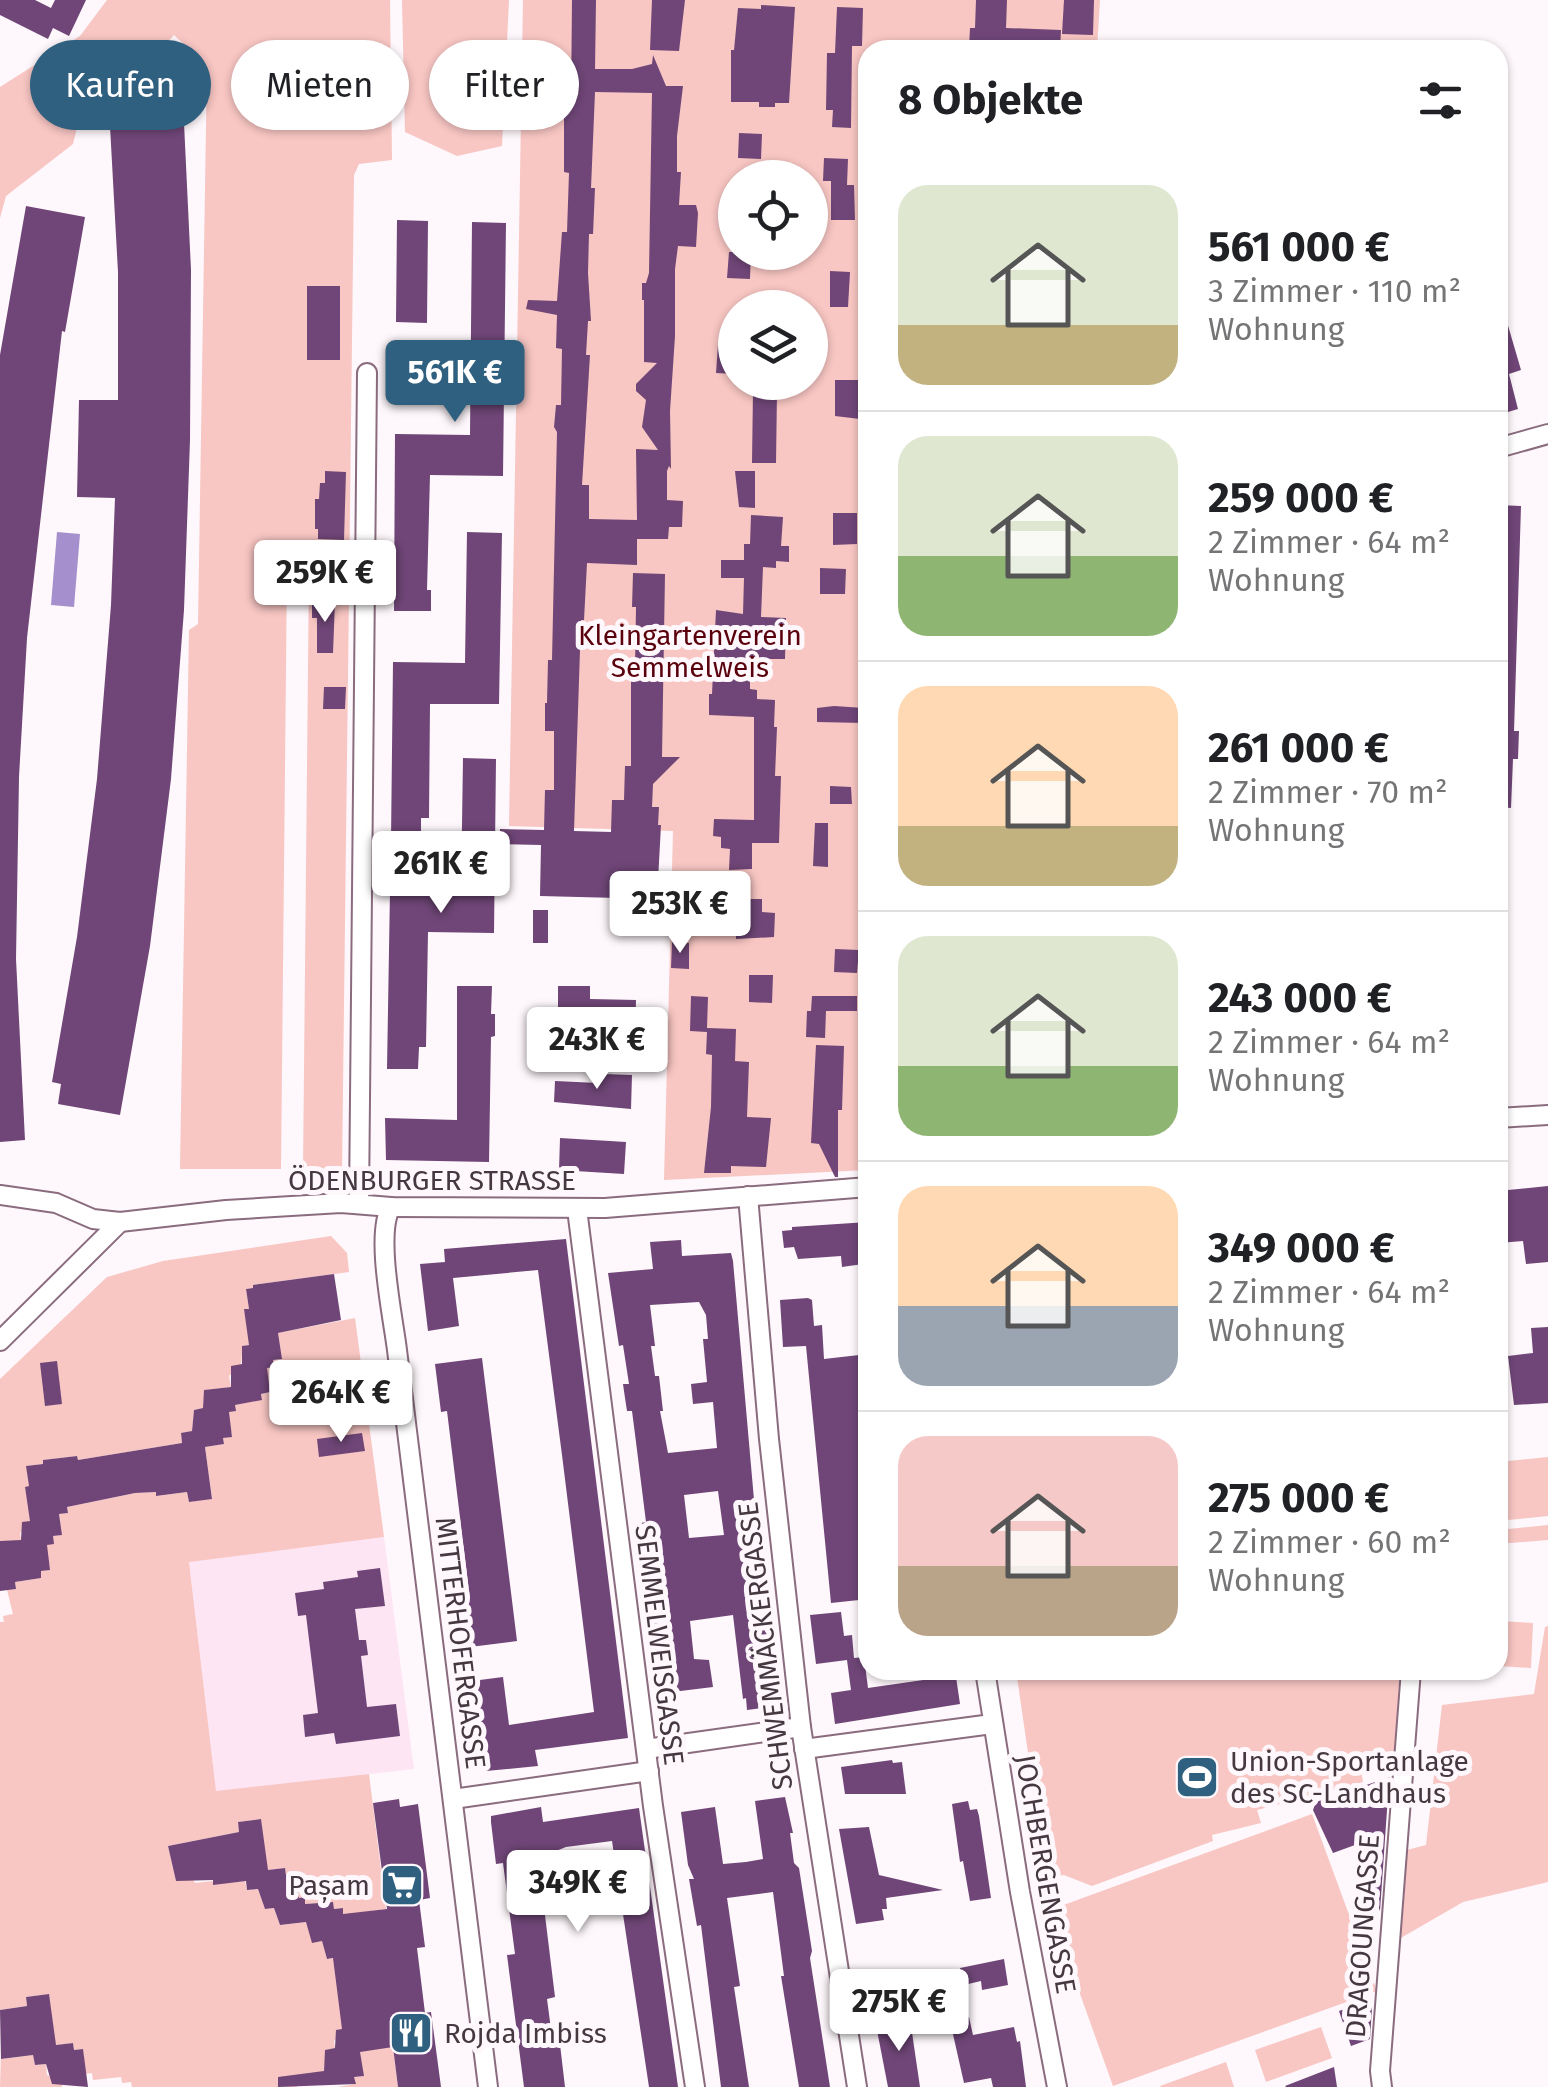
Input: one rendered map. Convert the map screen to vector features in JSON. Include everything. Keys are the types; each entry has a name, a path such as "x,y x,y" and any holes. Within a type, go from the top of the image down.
{"street":[{"path":"359,1203 366,373"},
{"path":"1508,445 1548,434"},
{"path":"1508,1117 1548,1115"},
{"name":"ÖDENBURGER STRASSE","path":"0,1195 56,1203 92,1220 120,1222 238,1209 359,1203 392,1207 577,1209 858,1188"},
{"name":"SCHWEMMÄCKERGASSE","path":"748,1196 771,1457 804,1749 857,2087"},
{"name":"MITTERHOFERGASSE","path":"392,1207 385,1221 385,1240 488,2087"},
{"name":"SEMMELWEISGASSE","path":"577,1209 694,2087"},
{"path":"0,1341 120,1222"},
{"name":"JOCHBERGENGASSE","path":"986,1680 1057,2087"},
{"name":"DRAGOUNGASSE","path":"1382,2087 1381,2052 1410,1680"},
{"path":"804,1749 992,1724"},
{"path":"646,1749 802,1727"},
{"path":"453,1799 649,1772"}],"shaded area":[{"path":"57,532 80,534 74,607 51,605"},
{"path":"384,1537 414,1769 216,1792 189,1561"}],"green space":[{"path":"107,0 390,0 390,40 231,40 231,130 392,130 392,160 359,164 354,175 342,1172 303,1171 309,568 287,566 281,1169 180,1169 189,630 198,624 206,130 211,130 211,40 179,40 174,35 170,40 74,40"},
{"path":"402,0 509,0 507,40 429,40 429,130 503,130 502,146 457,156 405,132 409,130 409,40 403,40"},
{"name":"Kleingartenverein Semmelweis","path":"523,0 1100,0 1098,40 858,40 858,1170 664,1180 673,831 509,826 521,130 579,130 579,40 522,40"},
{"path":"30,68 30,130 76,130 73,144 6,196 0,218 0,87"},
{"path":"331,1236 347,1253 349,1272 246,1289 249,1309 245,1309 253,1344 243,1346 241,1364 229,1376 231,1387 205,1390 203,1408 194,1410 192,1431 181,1434 182,1443 78,1460 77,1456 44,1460 43,1464 27,1466 29,1486 25,1488 33,1521 20,1533 21,1540 0,1566 0,1379 107,1277 163,1261"},
{"path":"355,1318 384,1537 189,1562 216,1791 369,1774 386,1909 359,1913 344,1923 342,1908 334,1909 333,1902 305,1904 304,1898 296,1899 295,1874 286,1875 285,1868 262,1871 261,1819 238,1822 239,1832 168,1846 176,1881 245,1881 247,1890 258,1889 265,1909 274,1908 280,1925 306,1922 313,1942 322,1941 327,1959 338,1958 347,2029 334,2041 335,2048 326,2050 324,2071 296,2087 132,2087 131,2082 122,2083 121,2077 93,2080 92,2073 84,2074 83,2049 74,2050 73,2043 50,2046 49,1994 26,1997 27,2006 0,2010 0,1622 4,1622 3,1616 13,1614 7,1590 16,1589 15,1582 41,1578 41,1571 50,1570 45,1545 53,1536 61,1535 59,1514 68,1513 67,1507 135,1493 156,1492 157,1496 187,1492 189,1502 212,1498 205,1447 224,1444 223,1438 232,1436 227,1412 235,1405 262,1399 261,1394 270,1392 265,1368 273,1360 281,1359 270,1329 278,1333"},
{"path":"1548,1457 1548,1516 1508,1520 1508,1461"},
{"path":"1548,1525 1548,1540 1508,1543 1508,1529"},
{"path":"1508,1622 1533,1623 1531,1668 1508,1667"},
{"path":"1548,1626 1548,1882 1463,1902 1399,1939 1403,1851 1426,1845 1442,1705 1534,1694"},
{"name":"Union-Sportanlage des SC-Landhaus","path":"1017,1680 1399,1680 1394,1761 1361,1771 1363,1782 1257,1810 1261,1823 1212,1835 1213,1841 1092,1886 1064,1875 1046,1877"},
{"name":"Union-Sportanlage des SC-Landhaus","path":"1312,1814 1377,1991 1113,2086 1050,1910"},
{"path":"390,2024 398,2087 337,2087 355,2084 354,2077 364,2076 358,2052"},
{"path":"1321,2027 1332,2058 1266,2082 1255,2050"},
{"path":"1,2055 2,2059 33,2055 35,2065 46,2064 47,2075 62,2083 62,2087 0,2087"},
{"path":"1226,2062 1234,2087 1160,2086"}],"building":[{"path":"0,0 35,0 51,8 55,0 86,0 69,36 53,28 48,39 0,15"},
{"path":"572,0 596,0 595,69 632,69 652,64 653,55 666,86 683,86 677,136 679,205 696,205 698,213 696,247 678,246 675,269 667,500 683,501 682,527 669,527 668,539 637,539 637,565 587,563 581,620 574,831 611,832 612,800 624,800 625,766 631,766 636,607 632,607 633,573 665,574 662,757 680,757 653,784 652,807 659,807 661,825 657,899 540,896 541,845 499,844 500,829 544,830 545,790 554,790 554,731 545,731 545,703 548,660 552,660 557,432 554,427 556,405 561,405 562,349 556,348 557,315 526,309 528,300 557,301 562,232 567,232 569,173 564,172 564,130 579,130 579,40 572,40","holes":["595,92 652,93 646,283 642,283 644,362 657,363 636,384 636,391 646,400 642,427 658,450 636,449 637,520 589,519 589,485 582,485 590,355 586,355 591,321 588,273 595,188 591,188"]},
{"path":"652,0 685,0 679,51 650,50"},
{"path":"976,0 1007,0 1006,28 1061,30 1060,40 969,40 970,28 975,28"},
{"path":"1064,0 1094,0 1093,35 1062,34"},
{"path":"761,5 795,7 789,103 775,103 775,107 759,107 759,102 731,102 731,50 738,8 761,9"},
{"path":"837,7 863,8 862,40 858,40 858,46 852,46 851,128 832,127 833,110 826,110 827,53 835,53"},
{"path":"110,130 184,130 191,270 184,610 171,779 150,946 120,1115 58,1104 61,1084 52,1082 77,937 97,779 111,605 115,498 77,497 79,400 118,400 118,272"},
{"path":"739,133 762,134 761,159 738,158"},
{"path":"848,159 847,185 854,185 855,220 831,220 831,181 828,160 824,160"},
{"path":"26,206 85,217 65,332 62,331 27,638 19,777 16,959 25,1140 0,1142 0,355"},
{"path":"397,220 428,221 427,323 396,322"},
{"path":"472,222 506,223 503,476 430,475 427,590 431,590 431,611 394,611 395,434 470,435"},
{"path":"728,270 750,270 750,279 727,278"},
{"path":"830,271 850,272 848,307 830,307"},
{"path":"307,286 340,286 340,360 307,360"},
{"path":"1508,326 1521,370 1509,374 1518,409 1508,412"},
{"path":"835,380 858,380 858,419 835,416"},
{"path":"753,400 777,400 776,463 752,463"},
{"path":"325,471 346,472 344,540 318,539 315,529 315,499 319,499 320,483 325,483"},
{"path":"735,471 755,471 755,508 739,507"},
{"path":"1508,505 1521,506 1514,731 1519,731 1518,759 1513,759 1511,808"},
{"path":"833,513 857,513 857,544 833,545"},
{"path":"751,515 783,517 781,546 789,546 789,562 776,561 776,568 763,567 761,617 786,618 785,659 750,659 750,689 757,690 757,699 775,700 775,776 781,776 779,843 752,843 752,869 729,870 730,849 721,848 721,837 713,836 714,819 754,820 754,717 709,715 709,694 716,610 743,614 744,578 721,578 721,560 744,560 744,544 750,544"},
{"path":"467,532 502,533 499,704 430,704 429,818 421,818 421,840 391,840 393,662 465,663"},
{"path":"820,568 846,569 845,594 820,594"},
{"path":"312,601 335,601 333,653 317,653 317,618 312,618"},
{"path":"324,687 346,687 345,709 323,709"},
{"path":"817,708 858,708 858,723 817,722"},
{"path":"463,758 496,759 494,933 428,932 426,1047 419,1047 418,1069 387,1069 390,891 461,892"},
{"path":"830,786 851,787 852,804 830,804"},
{"path":"815,823 828,823 828,867 813,866"},
{"path":"762,899 762,912 775,913 774,937 736,939 736,920 711,920 711,902"},
{"path":"533,910 548,910 548,943 533,943"},
{"path":"672,942 689,943 689,969 671,968"},
{"path":"835,949 858,950 857,973 834,972"},
{"path":"749,975 773,975 772,1003 749,1002"},
{"path":"457,986 492,986 495,1036 491,1037 489,1162 386,1160 385,1118 457,1120"},
{"path":"558,986 590,986 590,999 636,1000 635,1041 601,1040 601,1018 558,1017"},
{"path":"691,996 708,997 707,1028 736,1029 735,1061 749,1062 747,1117 771,1118 766,1167 731,1166 731,1173 704,1173 712,1055 706,1054 707,1032 690,1031"},
{"path":"812,996 857,996 857,1011 826,1011 825,1038 806,1037"},
{"path":"816,1045 844,1046 842,1110 838,1110 838,1177 819,1144 811,1143"},
{"path":"604,1074 632,1075 631,1109 554,1102 555,1081 598,1083"},
{"path":"560,1138 626,1142 624,1174 559,1170"},
{"path":"1548,1186 1548,1262 1526,1264 1523,1241 1508,1242 1508,1190"},
{"path":"858,1223 858,1265 842,1267 841,1256 798,1259 794,1247 784,1248 782,1231"},
{"path":"566,1239 628,1738 535,1750 538,1766 486,1771 472,1681 503,1677 509,1725 594,1712 538,1270 453,1278 459,1326 428,1331 420,1264 445,1262 444,1249"},
{"path":"681,1240 682,1256 731,1253 763,1602 777,1706 747,1710 733,1615 690,1621 694,1659 709,1660 713,1687 664,1693 660,1625 654,1626 650,1599 656,1598 650,1551 644,1551 641,1523 646,1522 632,1411 627,1411 623,1384 629,1384 608,1273 653,1269 650,1242","holes":["699,1302 706,1315 708,1339 703,1339 707,1382 691,1384 693,1404 713,1402 717,1448 668,1453 660,1411 659,1376 655,1376 651,1346 655,1346 650,1305","718,1491 724,1535 689,1538 684,1495"]},
{"path":"334,1274 341,1320 278,1333 282,1359 273,1360 274,1367 267,1368 270,1392 261,1394 262,1400 235,1405 236,1411 229,1412 232,1437 223,1438 224,1444 205,1447 212,1499 189,1502 187,1492 156,1496 156,1492 135,1493 67,1507 68,1513 59,1514 62,1535 53,1536 54,1544 47,1545 50,1570 41,1571 41,1578 15,1582 16,1589 0,1591 0,1541 21,1540 22,1522 30,1521 26,1466 43,1464 43,1460 77,1456 78,1460 182,1443 181,1433 192,1431 194,1410 203,1408 204,1390 231,1387 231,1366 242,1364 242,1346 249,1345 244,1309 249,1309 246,1289"},
{"path":"780,1300 812,1300 814,1326 822,1325 824,1359 858,1355 858,1600 831,1603 806,1346 783,1347"},
{"path":"1548,1327 1548,1403 1514,1405 1508,1356 1533,1353 1531,1328"},
{"path":"482,1358 517,1641 470,1647 464,1599 470,1599 447,1411 441,1412 435,1364"},
{"path":"57,1361 62,1404 45,1406 40,1363"},
{"path":"362,1433 365,1451 319,1457 317,1439"},
{"path":"380,1568 385,1606 355,1609 359,1640 366,1640 368,1655 361,1656 367,1707 396,1704 400,1736 336,1744 334,1733 305,1737 303,1715 318,1713 306,1615 298,1616 295,1593 324,1589 323,1582 358,1577 357,1571"},
{"path":"841,1612 844,1636 852,1635 854,1658 858,1658 858,1680 867,1680 868,1688 956,1680 960,1704 835,1724 831,1693 851,1690 847,1660 816,1664 810,1615"},
{"path":"902,1762 906,1794 845,1794 841,1767"},
{"path":"1390,1777 1380,1911 1355,1845 1333,1853 1313,1810 1316,1802"},
{"path":"785,1797 812,1951 830,2087 799,2087 781,1976 773,1892 727,1898 740,1986 734,1987 749,2087 721,2087 701,1925 697,1926 689,1879 694,1879 688,1865 681,1812 715,1807 723,1864 746,1862 763,1859 755,1801"},
{"path":"399,1799 400,1807 418,1804 430,1898 419,1900 425,1947 417,1948 425,2013 431,2012 441,2087 398,2087 393,2047 360,2052 364,2076 354,2077 356,2084 278,2087 278,2077 324,2071 325,2050 335,2048 336,2030 342,2029 333,1958 327,1959 322,1941 312,1943 306,1922 280,1925 274,1908 265,1909 258,1889 247,1890 246,1881 213,1885 213,1880 176,1881 168,1846 239,1832 238,1822 261,1819 268,1870 285,1868 286,1875 296,1873 299,1898 305,1897 305,1904 333,1902 334,1909 343,1908 343,1914 387,1909 373,1803"},
{"path":"968,1801 970,1810 977,1809 979,1816 991,1898 970,1901 952,1804"},
{"path":"541,1807 543,1822 639,1808 678,2087 649,2087 612,1841 566,1847 538,1858 555,1997 547,1999 552,2037 559,2036 565,2087 524,2087 507,1955 515,1954 503,1863 496,1864 491,1816"},
{"path":"869,1827 879,1875 943,1890 886,1898 884,1920 856,1924 839,1829"},
{"path":"1004,1959 1008,1985 982,1990 981,1981 964,1985 960,1968"},
{"path":"49,1994 56,2045 73,2043 74,2050 83,2049 88,2087 52,2084 46,2064 35,2065 33,2055 1,2059 0,2010 27,2006 26,1997"},
{"path":"1370,2000 1370,2039 1351,2046 1339,2011"},
{"path":"969,2017 973,2035 1014,2027 1017,2042 1020,2041 1026,2087 993,2087 991,2078 964,2083 950,2021"},
{"path":"910,2019 920,2087 888,2087 876,2025"},
{"path":"1334,2067 1337,2087 1285,2086"}],"place":[{"name":"Union-Sportanlage des SC-Landhaus","path":"1197,1777"},
{"name":"Pașam","path":"402,1885"},
{"name":"Rojda Imbiss","path":"411,2033"}]}
